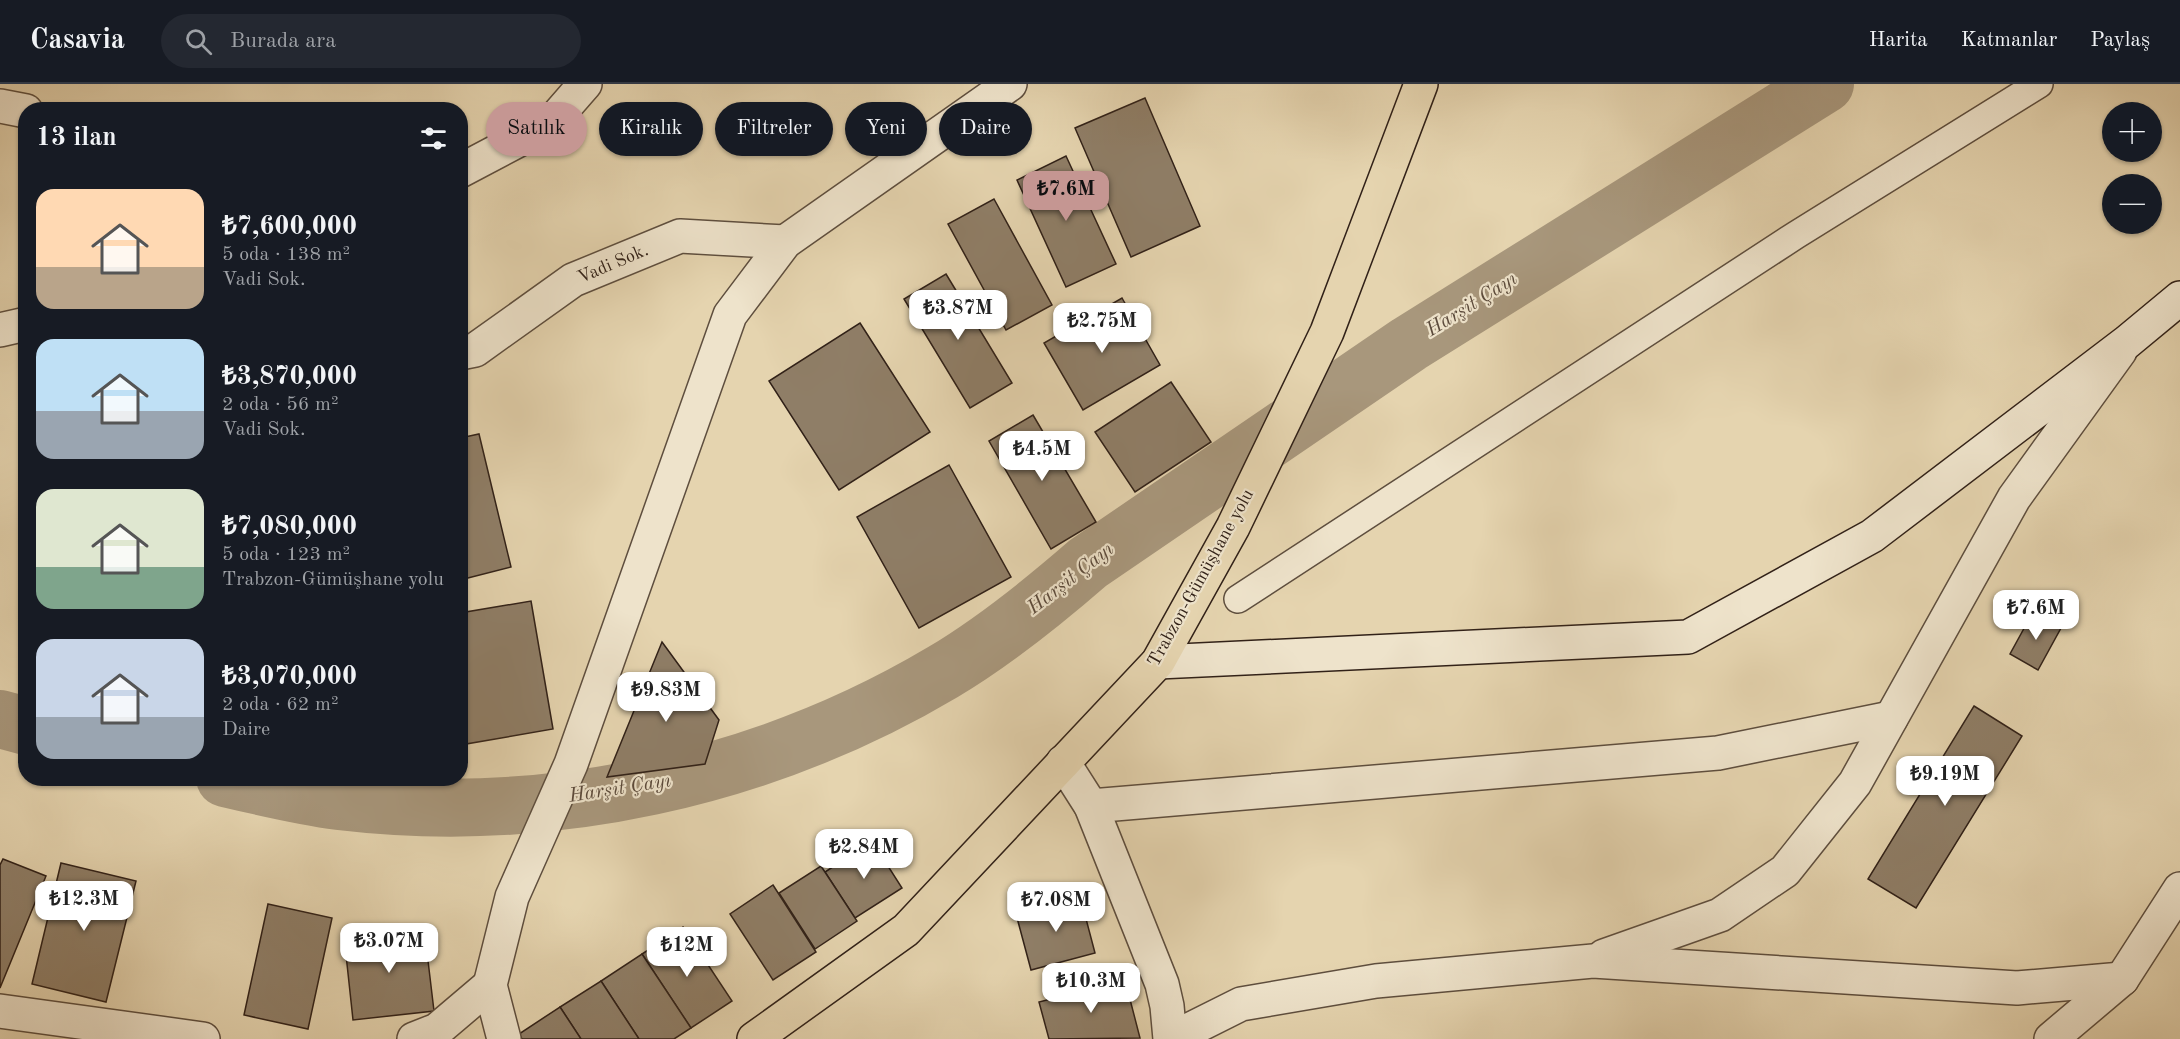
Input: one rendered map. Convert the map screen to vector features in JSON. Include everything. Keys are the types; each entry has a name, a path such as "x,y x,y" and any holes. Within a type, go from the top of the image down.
{"main road":[{"name":"Trabzon-Gümüşhane yolu","path":"754,1039 906,930 1158,662 1233,527 1327,332 1421,84"}],"street":[{"path":"468,167 551,123 585,84"},
{"path":"504,1039 490,985 512,897 572,764 730,315 784,242 1010,84"},
{"path":"1238,599 1796,235 2039,84"},
{"path":"0,106 18,109"},
{"name":"Vadi Sok.","path":"468,351 475,350 573,280 680,236 784,242"},
{"path":"1158,662 1688,637 1872,536 2127,342 2180,298"},
{"path":"0,330 18,326"},
{"path":"1593,961 1720,915 1785,871 1855,783 2014,498 2127,342"},
{"path":"1091,806 1718,753 1891,718"},
{"path":"1064,762 1091,806 1162,984 1171,1039 1241,1004 1376,981 1593,961 2017,988 2121,979"},
{"path":"2051,1039 2121,979 2180,889"},
{"path":"414,1039 437,1030 490,985"},
{"path":"0,1011 203,1039"}],"building":[{"path":"1145,98 1200,226 1131,257 1075,128"},
{"path":"1066,156 1116,264 1066,287 1017,180"},
{"path":"994,199 1052,305 1006,330 948,224"},
{"path":"946,274 1012,383 970,408 904,299"},
{"path":"1122,298 1160,365 1083,410 1044,343"},
{"path":"860,323 930,432 839,490 769,381"},
{"path":"1171,382 1211,442 1135,492 1095,432"},
{"path":"1033,415 1096,522 1051,549 989,441"},
{"path":"479,434 511,567 468,578 468,436"},
{"path":"949,465 1011,577 919,628 857,517"},
{"path":"531,601 553,729 468,744 468,612"},
{"path":"2033,612 2061,628 2038,670 2010,654"},
{"path":"662,642 719,720 705,764 607,777"},
{"path":"1974,706 2022,736 1916,908 1868,879"},
{"path":"872,841 902,888 855,918 825,872"},
{"path":"3,859 46,876 0,988 0,865"},
{"path":"61,863 136,881 106,1002 32,984"},
{"path":"821,866 857,921 815,949 779,893"},
{"path":"773,885 816,952 773,980 730,914"},
{"path":"1080,896 1095,953 1031,970 1016,914"},
{"path":"268,904 332,918 308,1029 244,1015"},
{"path":"424,927 434,1011 353,1020 344,936"},
{"path":"683,927 732,1001 691,1028 642,954"},
{"path":"642,954 691,1028 674,1039 639,1039 601,981"},
{"path":"1125,980 1140,1038 1049,1039 1039,1002"},
{"path":"601,981 639,1039 581,1039 560,1007"},
{"path":"560,1007 581,1039 522,1039 519,1034"}],"waterway":[{"name":"Harşit Çayı","path":"260,786 339,801 418,807 496,806 574,799 652,786 728,766 802,741 874,709 943,672 981,648 1018,621 1088,563 1409,344 1825,84"},
{"name":"Harşit Çayı","path":"0,719 18,724"}]}
